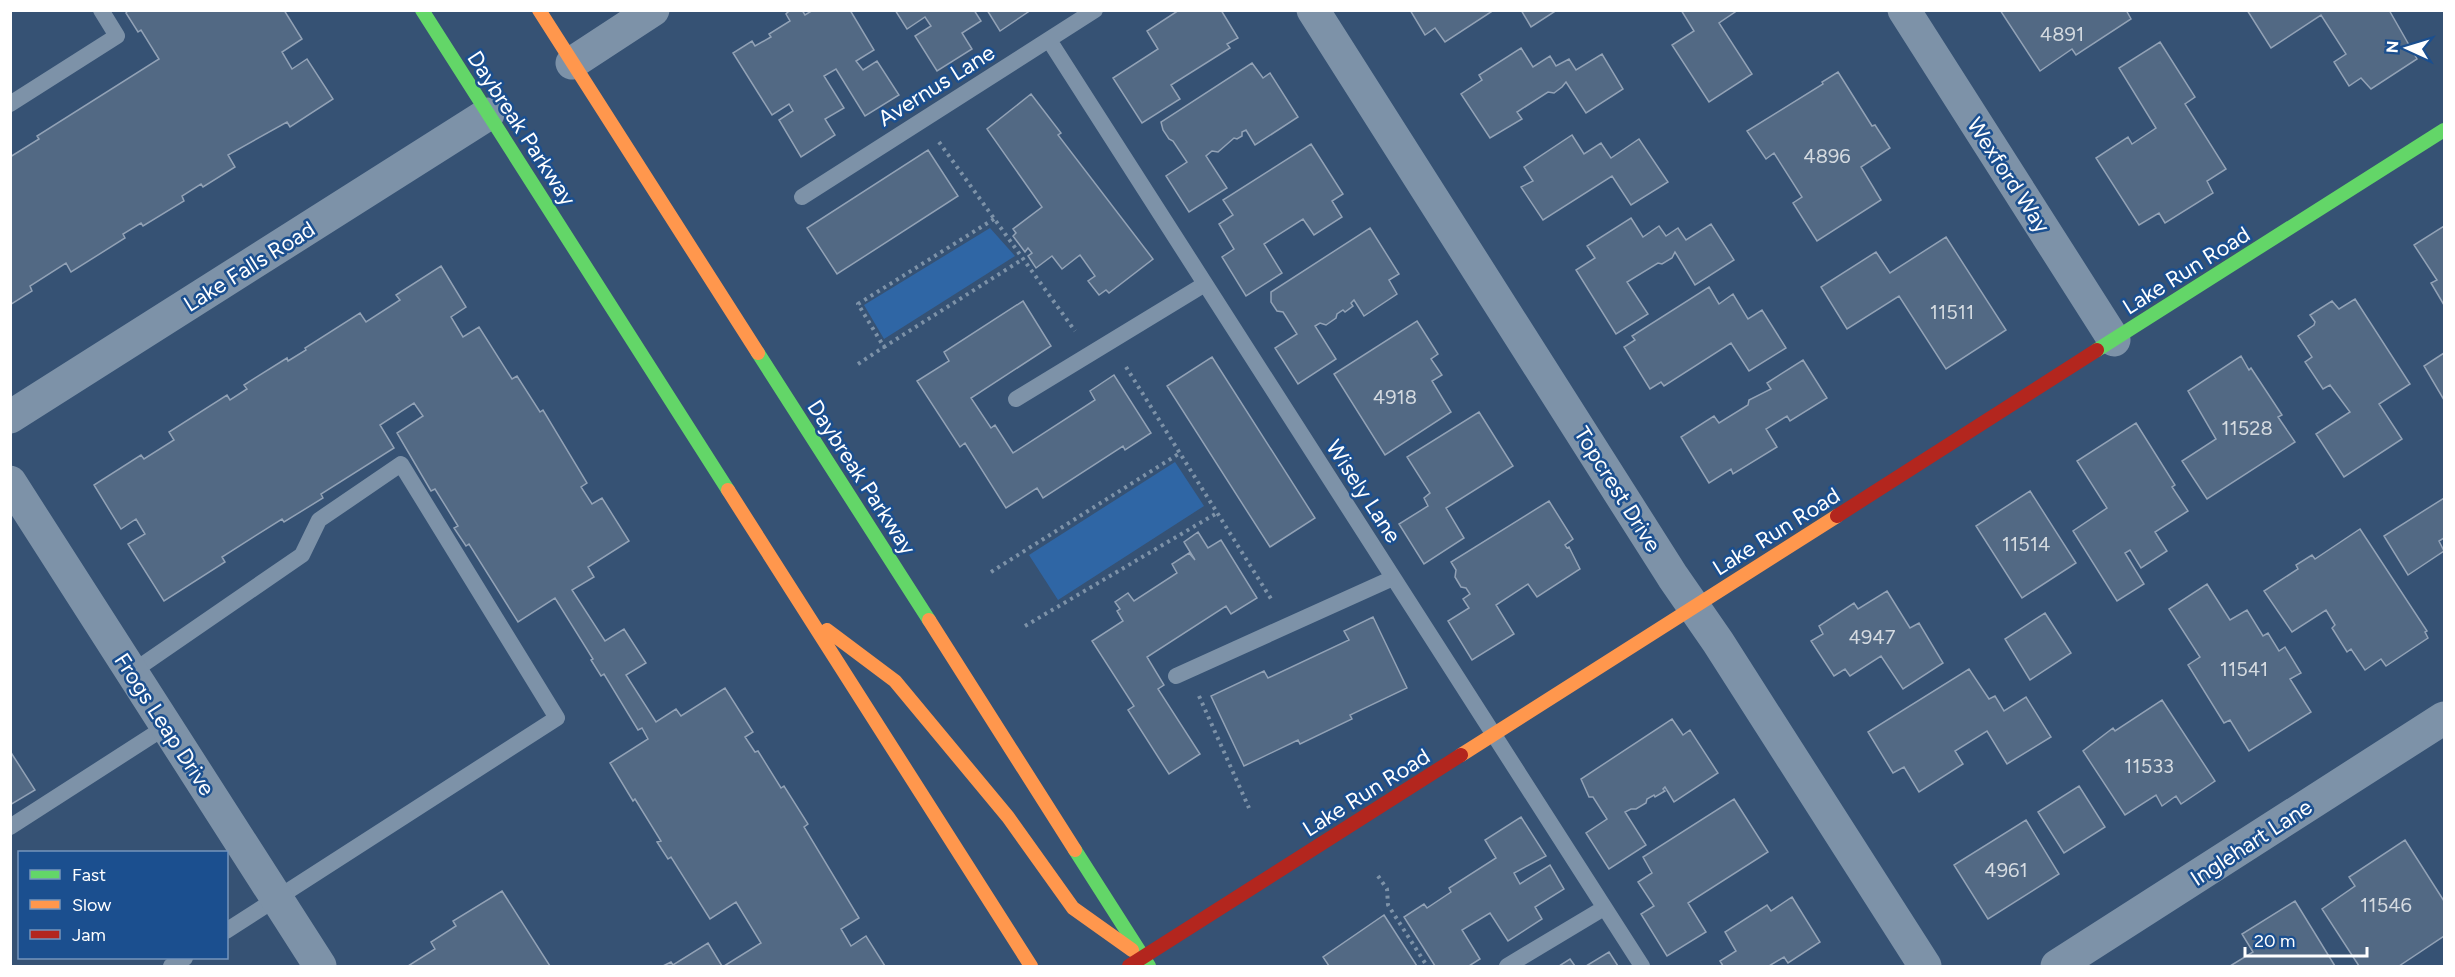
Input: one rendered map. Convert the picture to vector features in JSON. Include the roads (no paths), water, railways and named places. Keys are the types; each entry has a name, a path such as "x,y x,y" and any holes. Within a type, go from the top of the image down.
{"main road":[{"name":"Daybreak Parkway","path":"422,10 1031,966"},
{"name":"Daybreak Parkway","path":"539,10 1147,962"},
{"name":"Lake Run Road","path":"1129,966 1147,962 1494,735 2445,130"},
{"path":"811,618 895,681 1008,818 1073,909 1147,962"}],"street":[{"path":"572,63 653,10"},
{"name":"Topcrest Drive","path":"1313,10 1693,608 1725,652 1925,966"},
{"name":"Wexford Way","path":"1904,10 2115,340"},
{"name":"Lake Falls Road","path":"10,417 488,114"},
{"name":"Frogs Leap Drive","path":"10,482 320,966"},
{"name":"Inglehart Lane","path":"2057,966 2445,718"}],"lane":[{"path":"10,104 117,36 101,10"},
{"name":"Avernus Lane","path":"802,197 1095,10"},
{"name":"Wisely Lane","path":"1049,40 1642,966"},
{"path":"1016,399 1205,284"},
{"path":"132,672 302,555 319,520 400,464 558,718 228,930"},
{"path":"1182,673 1393,578"},
{"path":"10,827 167,726"},
{"path":"1507,966 1604,908"}]}
